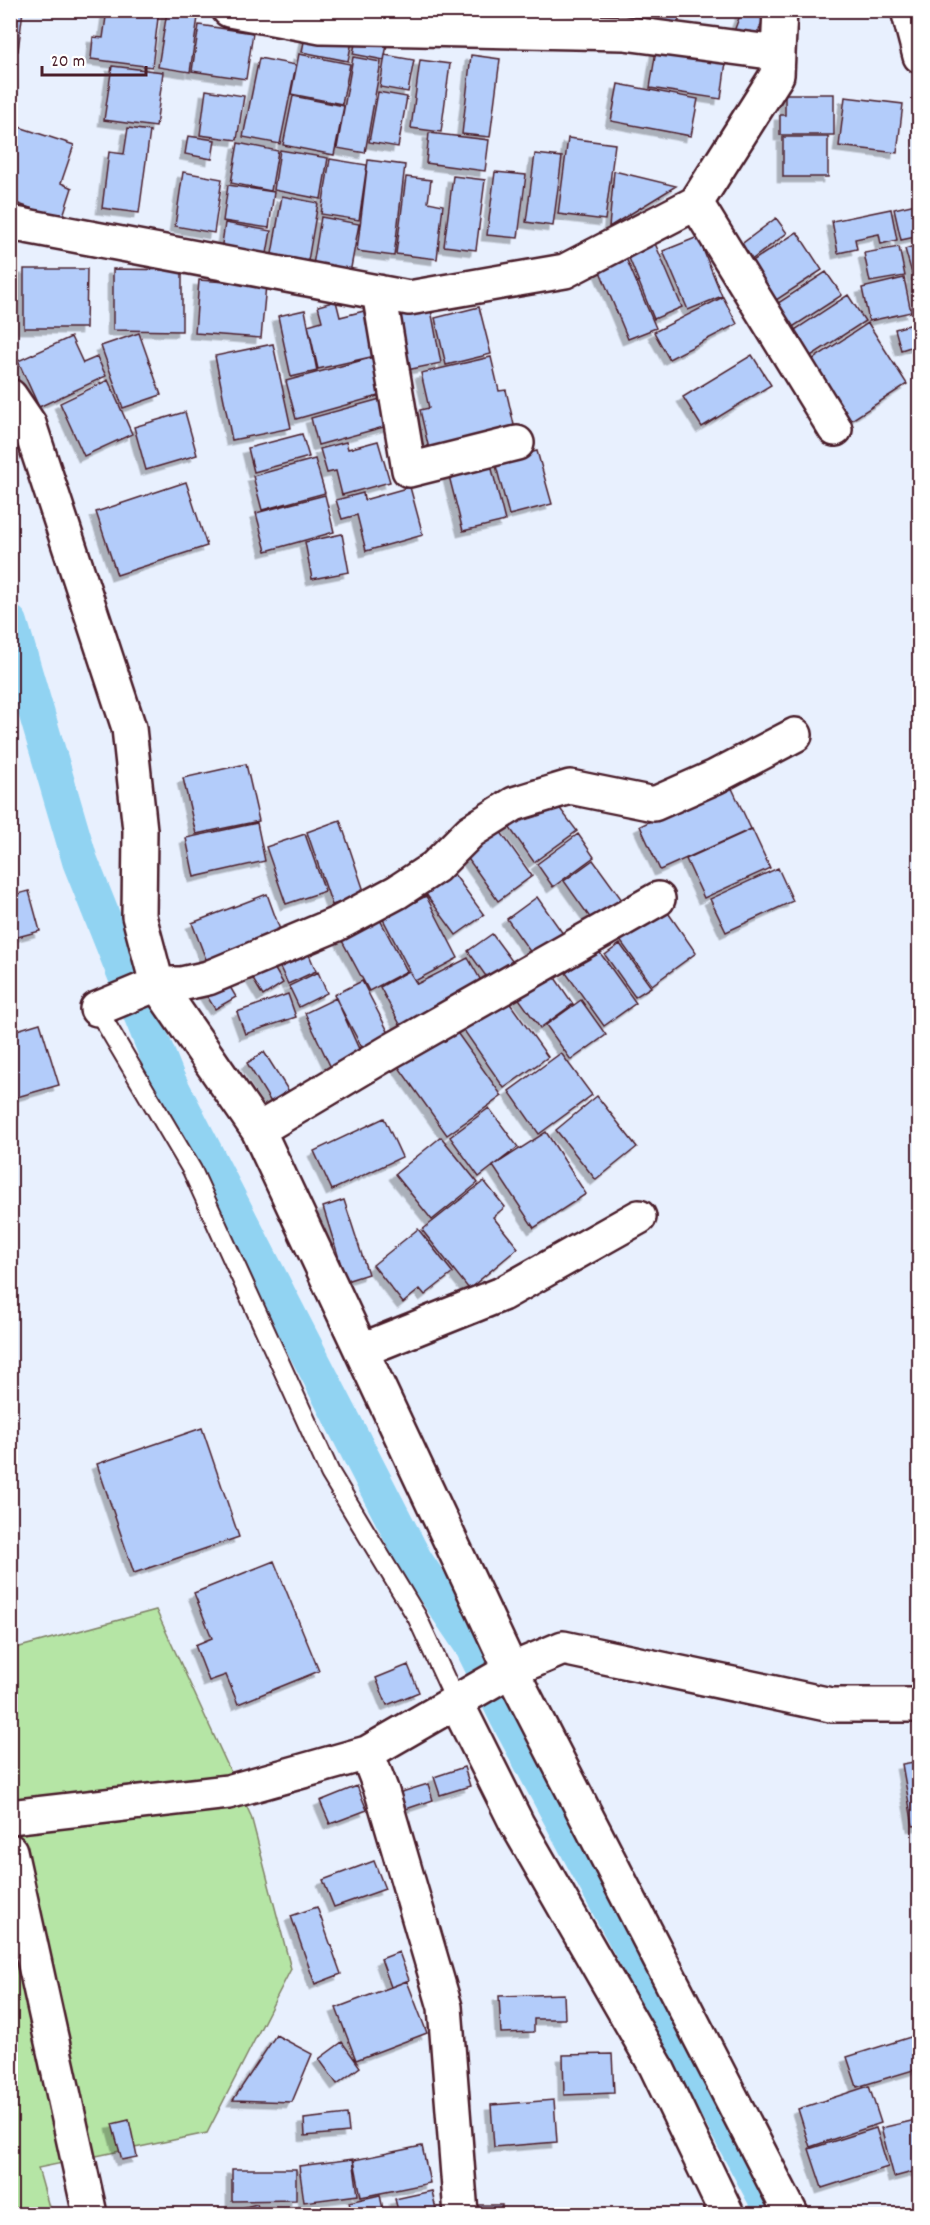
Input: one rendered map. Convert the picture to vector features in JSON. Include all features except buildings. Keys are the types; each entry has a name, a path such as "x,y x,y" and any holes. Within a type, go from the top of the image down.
{"street":[{"path":"229,10 321,27 624,33 778,53"},
{"path":"10,223 409,298 565,271 696,203 777,75 780,10"},
{"path":"908,10 920,56"},
{"path":"696,203 835,429"},
{"path":"379,292 409,470 517,443"},
{"path":"10,396 29,424 129,728 140,830 139,916 157,984 258,1130 511,1671 791,2214"},
{"path":"97,1009 157,984 181,984 208,978 337,924 397,892 435,867 471,831 514,804 570,787 654,804 715,777 795,735"},
{"path":"258,1130 389,1052 658,899"},
{"path":"362,1350 502,1294 639,1217"},
{"path":"10,1817 228,1791 367,1753 511,1671 563,1648 831,1705 920,1705"},
{"path":"456,1702 517,1824 656,2066 727,2214"},
{"path":"367,1753 382,1792 445,2007 461,2214"},
{"path":"10,1851 90,2214"}],"lane":[{"path":"97,1009 192,1170 330,1473 417,1617 456,1702"}],"green space":[{"path":"156,1610 251,1816 291,1969 207,2133 38,2168 51,2214 11,2214 10,1629 16,1648"}],"waterway":[{"path":"10,623 80,861 167,1079 415,1561 472,1645 508,1718 765,2197"}]}
